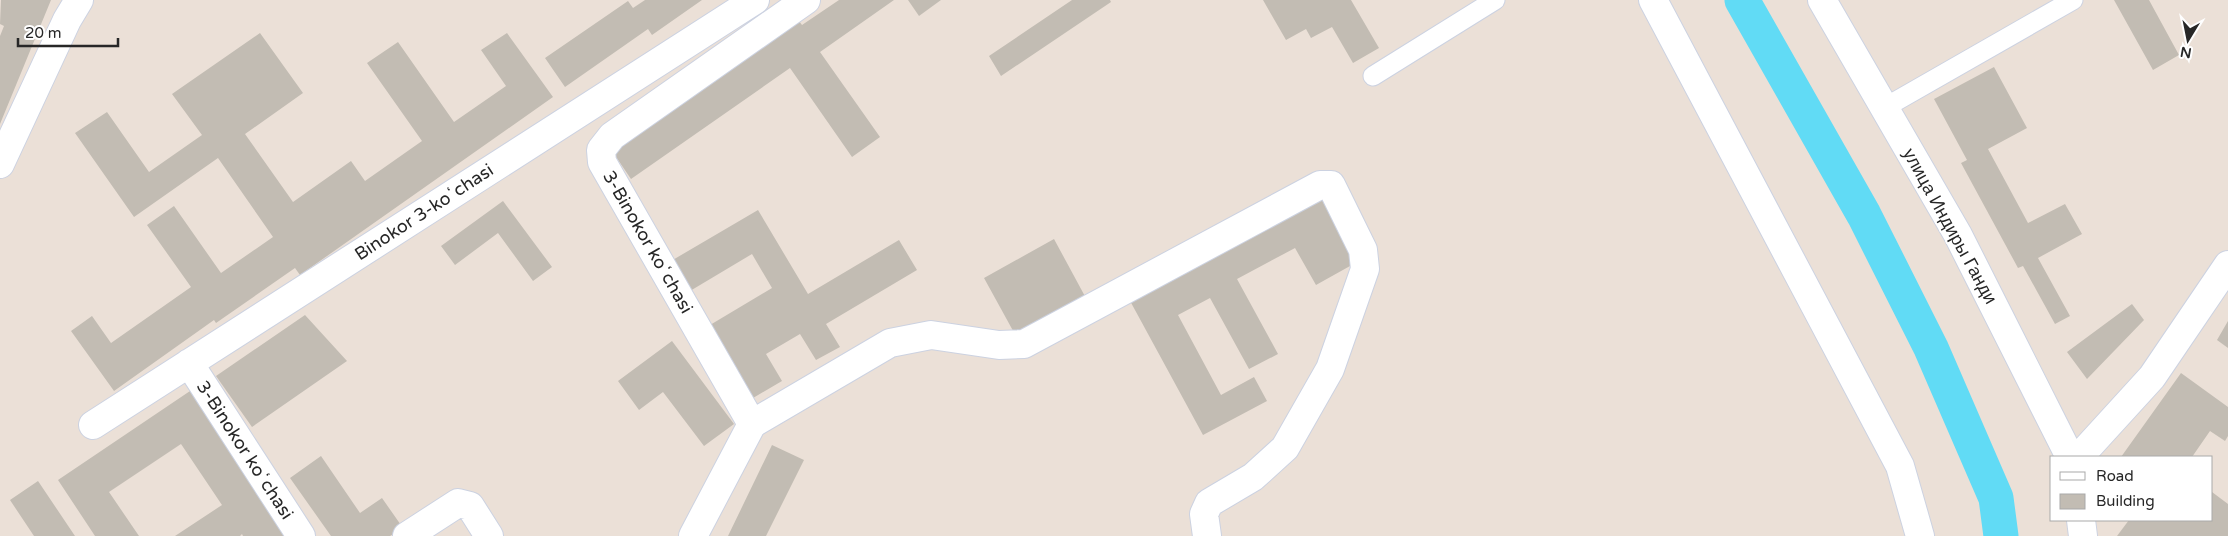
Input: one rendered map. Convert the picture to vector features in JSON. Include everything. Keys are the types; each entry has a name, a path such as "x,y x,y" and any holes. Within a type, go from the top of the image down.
{"street":[{"path":"0,164 67,20 79,0"},
{"name":"Binokor 3-koʻchasi","path":"93,425 755,0"},
{"name":"3-Binokor koʻchasi","path":"752,424 602,162 602,150 612,136 806,0"},
{"path":"1654,0 1900,466 1920,536"},
{"name":"улица Индиры Ганди","path":"1822,0 1958,235 2069,456"},
{"path":"693,536 752,424 890,343 931,335 998,345 1024,344 1320,185 1330,185 1363,250 1365,269 1330,369 1286,448 1253,477 1209,503 1204,514 1208,536"},
{"path":"2080,456 2152,377 2228,265"},
{"name":"3-Binokor koʻchasi","path":"189,364 301,536"},
{"path":"407,536 458,503 470,506 489,536"},
{"path":"2081,521 2083,536"}],"lane":[{"path":"1372,76 1495,0"},
{"path":"1884,108 2073,0"}],"building":[{"path":"1,0 51,0 0,124 0,36 4,26 0,24"},
{"path":"645,0 702,0 652,35 648,29 565,87 545,58 628,1 633,8"},
{"path":"839,0 894,0 820,52 880,137 852,157 790,68 631,179 612,151 796,17 802,25"},
{"path":"908,0 941,0 919,16"},
{"path":"1072,0 1110,0 1111,2 1001,76 989,56"},
{"path":"1263,0 1351,0 1379,48 1353,63 1332,27 1311,38 1306,29 1286,40"},
{"path":"2114,0 2149,0 2179,55 2153,70"},
{"path":"260,33 303,93 245,134 293,202 351,161 365,181 422,141 367,63 398,42 454,122 506,86 481,50 507,33 553,97 300,275 295,268 216,323 214,320 114,391 71,331 92,316 111,343 191,287 147,225 174,206 221,273 273,237 218,158 134,217 75,133 107,112 149,172 202,135 172,94"},
{"path":"1994,67 2027,128 1988,149 2028,223 2065,204 2082,234 2038,258 2070,316 2055,324 2023,266 2018,268 1961,163 1967,160 1934,99"},
{"path":"1323,195 1359,261 1316,285 1295,248 1237,279 1278,354 1249,369 1210,298 1178,315 1221,395 1254,377 1267,401 1203,435 1129,299"},
{"path":"503,201 552,267 533,281 498,233 455,265 441,246"},
{"path":"758,210 808,294 899,240 917,270 826,324 840,347 816,360 800,334 766,354 782,381 753,398 710,325 772,288 752,254 690,291 671,261"},
{"path":"1054,239 1087,300 1017,338 984,278"},
{"path":"2132,304 2144,320 2087,379 2067,352"},
{"path":"305,315 347,361 252,427 216,376"},
{"path":"2228,321 2228,348 2217,340"},
{"path":"672,341 734,424 704,446 663,392 639,410 618,381"},
{"path":"2181,373 2228,407 2228,436 2225,441 2210,431 2193,456 2122,456"},
{"path":"193,389 293,536 243,536 242,534 240,536 175,536 222,505 181,444 109,492 139,536 95,536 58,480"},
{"path":"772,445 804,460 766,536 728,536"},
{"path":"321,456 360,513 382,498 403,528 390,536 331,536 290,478"},
{"path":"38,481 75,536 34,536 10,500"},
{"path":"2213,493 2228,504 2228,536 2117,536 2128,521 2213,521"}],"waterway":[{"path":"1742,0 1864,215 1931,348 1996,498 2001,536"}]}
